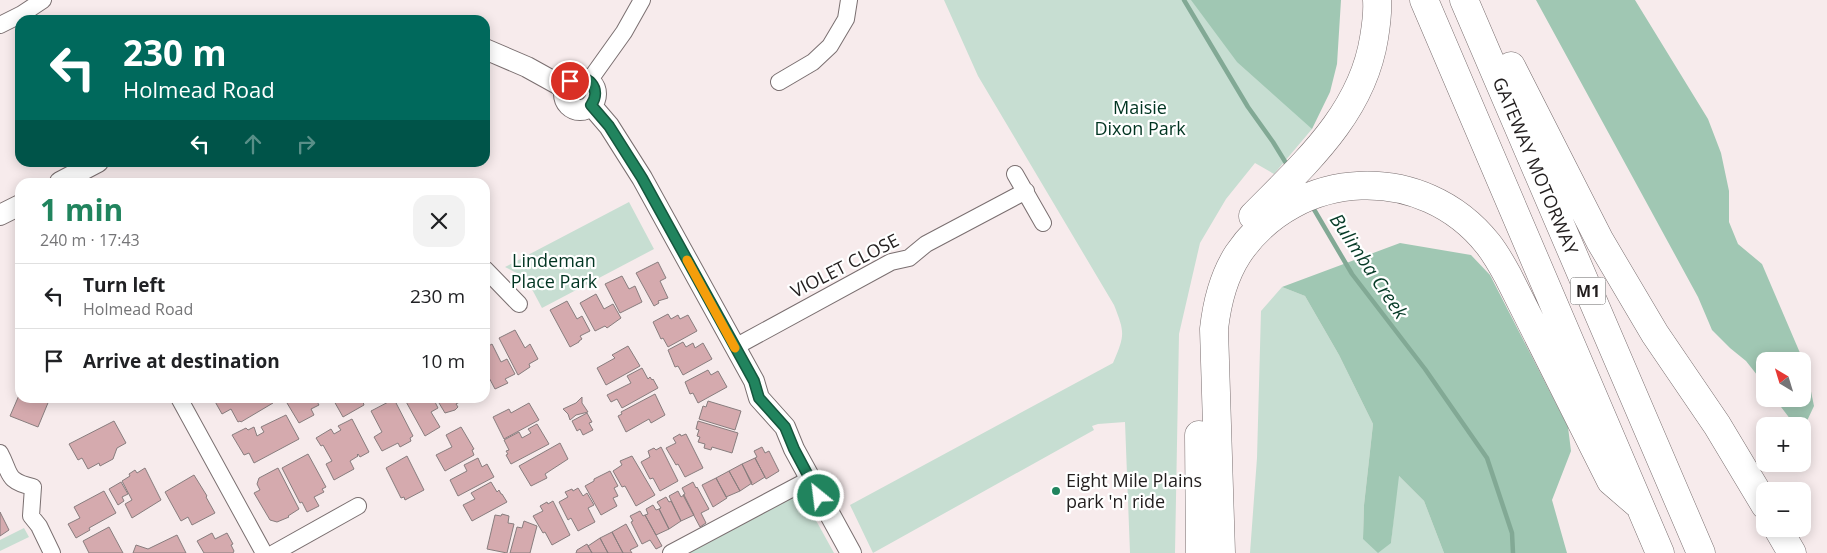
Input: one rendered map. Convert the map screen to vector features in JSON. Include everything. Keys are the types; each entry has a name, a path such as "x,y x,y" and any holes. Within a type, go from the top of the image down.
{"highway":[{"path":"1221,553 1214,368 1216,307 1222,287 1238,255 1283,199 1344,116 1365,75 1372,52 1377,18 1377,0"},
{"name":"GATEWAY MOTORWAY","path":"1424,0 1660,553"},
{"name":"GATEWAY MOTORWAY","path":"1464,0 1701,553"},
{"path":"1479,35 1502,48 1600,241 1640,309 1717,425 1756,490"},
{"path":"1200,553 1200,344 1204,304 1218,262 1229,244 1283,199 1358,185 1392,186 1445,206 1476,230 1489,244 1508,276 1611,480 1640,506"},
{"path":"1783,537 1792,553"}],"street":[{"path":"20,15 43,0"},
{"path":"590,81 624,32 642,0"},
{"path":"779,82 813,62 830,46 846,19 849,0"},
{"path":"0,25 15,18"},
{"path":"490,51 527,67 565,88"},
{"path":"575,78 584,78 590,81 596,91 595,100 591,105 582,110 573,108 564,98 565,88 575,78"},
{"path":"591,105 609,126 642,178 754,381 759,398 785,427 794,449 851,553"},
{"path":"68,178 89,167"},
{"path":"1015,174 1043,223"},
{"name":"VIOLET CLOSE","path":"735,347 884,265 909,258 926,244 1026,191"},
{"path":"0,215 15,207"},
{"path":"490,274 519,304"},
{"path":"182,403 264,553"},
{"path":"2,457 28,478 39,495 42,501 39,526 52,553"},
{"path":"671,553 810,479"},
{"path":"274,553 358,506"}],"green space":[{"name":"Maisie Dixon Park","path":"944,0 1235,0 1312,129 1274,174 1255,163 1226,199 1200,243 1179,334 1175,553 1130,553 1125,422 1092,426 1094,430 873,553 850,505 1113,363 1120,346 1122,328 1114,305 978,76"},
{"path":"1191,0 1341,0 1337,64 1330,92 1312,129 1237,62"},
{"path":"1536,0 1635,0 1708,119 1721,153 1729,191 1729,222 1738,244 1762,264 1800,352 1756,352 1756,374 1746,361 1712,330 1698,297"},
{"name":"Lindeman Place Park","path":"629,202 654,249 542,308 526,278 505,267"},
{"path":"1400,243 1471,255 1490,275 1568,427 1571,451 1552,500 1567,553 1444,553 1424,501 1399,476 1391,543 1378,553 1363,539 1364,505 1373,424 1339,355 1305,296 1282,287"},
{"path":"1282,287 1305,296 1339,355 1373,424 1364,505 1363,539 1391,543 1398,475 1424,501 1444,553 1250,553 1257,458 1261,311"},
{"path":"1811,391 1814,406 1809,417 1789,417 1782,408 1811,408"},
{"path":"797,495 802,495 834,553 686,553"},
{"path":"24,528 29,537 0,551 0,540"}],"building":[{"path":"658,262 666,278 660,281 668,298 658,301 659,303 654,306 636,273"},
{"path":"622,276 629,289 635,286 642,302 620,313 605,284"},
{"path":"596,294 604,309 613,304 621,318 607,328 605,326 595,331 580,303"},
{"path":"567,301 577,319 582,316 590,331 580,336 582,339 570,347 550,310"},
{"path":"668,314 671,319 678,315 680,319 688,315 697,331 668,347 663,338 661,339 653,322"},
{"path":"515,330 525,348 530,344 538,359 529,364 530,367 518,375 499,338"},
{"path":"683,342 686,347 693,343 695,348 703,343 712,359 683,375 678,366 675,367 668,350"},
{"path":"492,344 501,362 507,359 515,374 505,379 508,383 495,389 490,380 490,345"},
{"path":"628,346 640,366 606,385 597,368 615,358 612,355"},
{"path":"642,368 648,379 650,377 653,379 658,388 622,408 617,399 611,402 607,395 631,383 627,376"},
{"path":"708,370 711,375 718,371 727,387 698,403 693,393 690,394 685,382"},
{"path":"655,394 665,415 651,423 649,419 626,432 618,416 622,414 621,412"},
{"path":"582,397 582,403 588,412 576,415 570,420 568,414 563,409 576,403"},
{"path":"708,401 741,411 735,430 699,419 703,406 706,407"},
{"path":"16,403 48,403 38,427 10,416"},
{"path":"216,403 273,403 241,422 238,422 231,409 222,414"},
{"path":"287,403 318,403 319,405 311,409 314,415 299,423"},
{"path":"335,403 363,403 364,405 343,417"},
{"path":"386,403 396,403 413,436 410,438 411,441 400,447 398,443 382,451 374,437 382,432 371,411"},
{"path":"407,403 436,403 438,408 431,412 440,427 425,436"},
{"path":"439,403 458,403 456,404 458,407 455,410 445,413"},
{"path":"529,403 539,420 504,439 493,417 509,409 511,413"},
{"path":"587,413 592,422 589,423 593,430 583,435 580,429 577,431 572,421"},
{"path":"286,415 299,439 254,463 249,453 244,455 232,435 246,428 248,430 254,427 257,436 264,432 261,427"},
{"path":"352,419 369,452 360,457 358,454 358,456 350,461 354,469 334,480 326,464 332,461 323,445 321,446 316,438 331,429 334,434 341,430 338,426"},
{"path":"114,421 126,443 117,448 113,459 100,466 99,463 88,469 82,458 78,460 69,444"},
{"path":"698,421 738,433 732,453 712,447 711,450 704,448 705,444 698,442 700,437 697,436 699,430 696,429"},
{"path":"537,424 549,444 511,464 506,455 508,454 506,451 509,450 504,440 519,432 522,438 531,433 528,429"},
{"path":"461,427 474,449 472,450 474,455 445,471 436,455 452,447 446,435"},
{"path":"680,434 681,436 686,434 703,468 685,477 666,448 676,443 673,438"},
{"path":"560,443 568,459 545,474 547,478 531,486 519,466"},
{"path":"661,447 678,481 660,491 653,478 650,479 641,462 650,457 648,451"},
{"path":"762,447 765,453 769,451 779,471 766,479 755,458 757,457 754,451"},
{"path":"308,454 326,487 322,489 324,492 314,497 319,506 307,512 302,502 300,503 282,468"},
{"path":"407,456 424,490 405,500 404,497 401,498 386,468"},
{"path":"632,456 655,495 636,506 625,486 622,487 613,471 622,465 620,461"},
{"path":"478,458 482,467 487,464 494,477 458,496 450,480 467,471 464,465"},
{"path":"755,458 765,477 752,485 742,464"},
{"path":"742,464 752,483 740,491 729,471"},
{"path":"145,468 161,500 132,518 125,504 132,500 122,481 135,470 137,473"},
{"path":"278,468 299,509 289,517 277,522 270,520 254,493 260,490 257,484 259,478"},
{"path":"610,471 618,486 614,488 618,496 613,498 617,506 601,515 585,486"},
{"path":"729,471 740,491 726,497 716,478"},
{"path":"194,475 215,513 192,525 188,517 181,521 165,492"},
{"path":"716,478 727,498 713,507 702,485"},
{"path":"121,482 128,494 122,497 124,501 118,505 109,489"},
{"path":"491,482 497,492 499,490 507,502 472,521 463,505 475,499 471,493"},
{"path":"693,482 709,509 701,513 706,523 700,527 683,495 685,494 682,488"},
{"path":"578,488 583,496 587,493 594,505 588,508 595,522 578,531 571,518 568,520 559,502 568,497 565,492"},
{"path":"104,491 116,513 89,528 90,530 76,538 68,524 80,518 74,507"},
{"path":"678,491 681,497 684,495 694,515 681,521 669,496"},
{"path":"666,497 669,502 671,501 681,521 669,529 657,502"},
{"path":"553,501 570,535 552,545 533,516 543,511 540,506"},
{"path":"653,505 656,510 659,509 669,529 656,535 645,515 648,514 646,509"},
{"path":"640,511 643,516 645,515 662,546 656,549 650,540 642,544 630,516"},
{"path":"0,512 9,530 0,536"},
{"path":"502,514 509,516 508,523 514,524 507,553 487,549 495,515 501,516"},
{"path":"524,521 537,526 530,553 510,553 517,527 522,528"},
{"path":"626,524 638,546 630,550 632,553 623,553 612,532"},
{"path":"109,527 123,553 89,553 83,541"},
{"path":"612,532 623,553 608,553 600,538"},
{"path":"212,533 215,539 227,533 233,544 231,545 233,553 204,553 197,541"},
{"path":"177,535 186,553 133,553 136,545 148,549"},
{"path":"600,538 608,553 592,553 588,546"},
{"path":"587,544 592,553 576,553 577,550"}],"waterway":[{"name":"Bulimba Creek","path":"1184,0 1248,107 1289,168"},
{"name":"Bulimba Creek","path":"1312,206 1352,274 1425,369 1487,458 1512,533 1513,553"}],"slow traffic":[{"path":"687,260 735,348"}],"place":[{"name":"Eight Mile Plains park 'n' ride","path":"1056,491"}],"route":[{"path":"570,81 575,78 584,78 594,86 596,97 591,105 609,126 642,178 754,381 759,398 785,427 794,449 819,496"}]}
